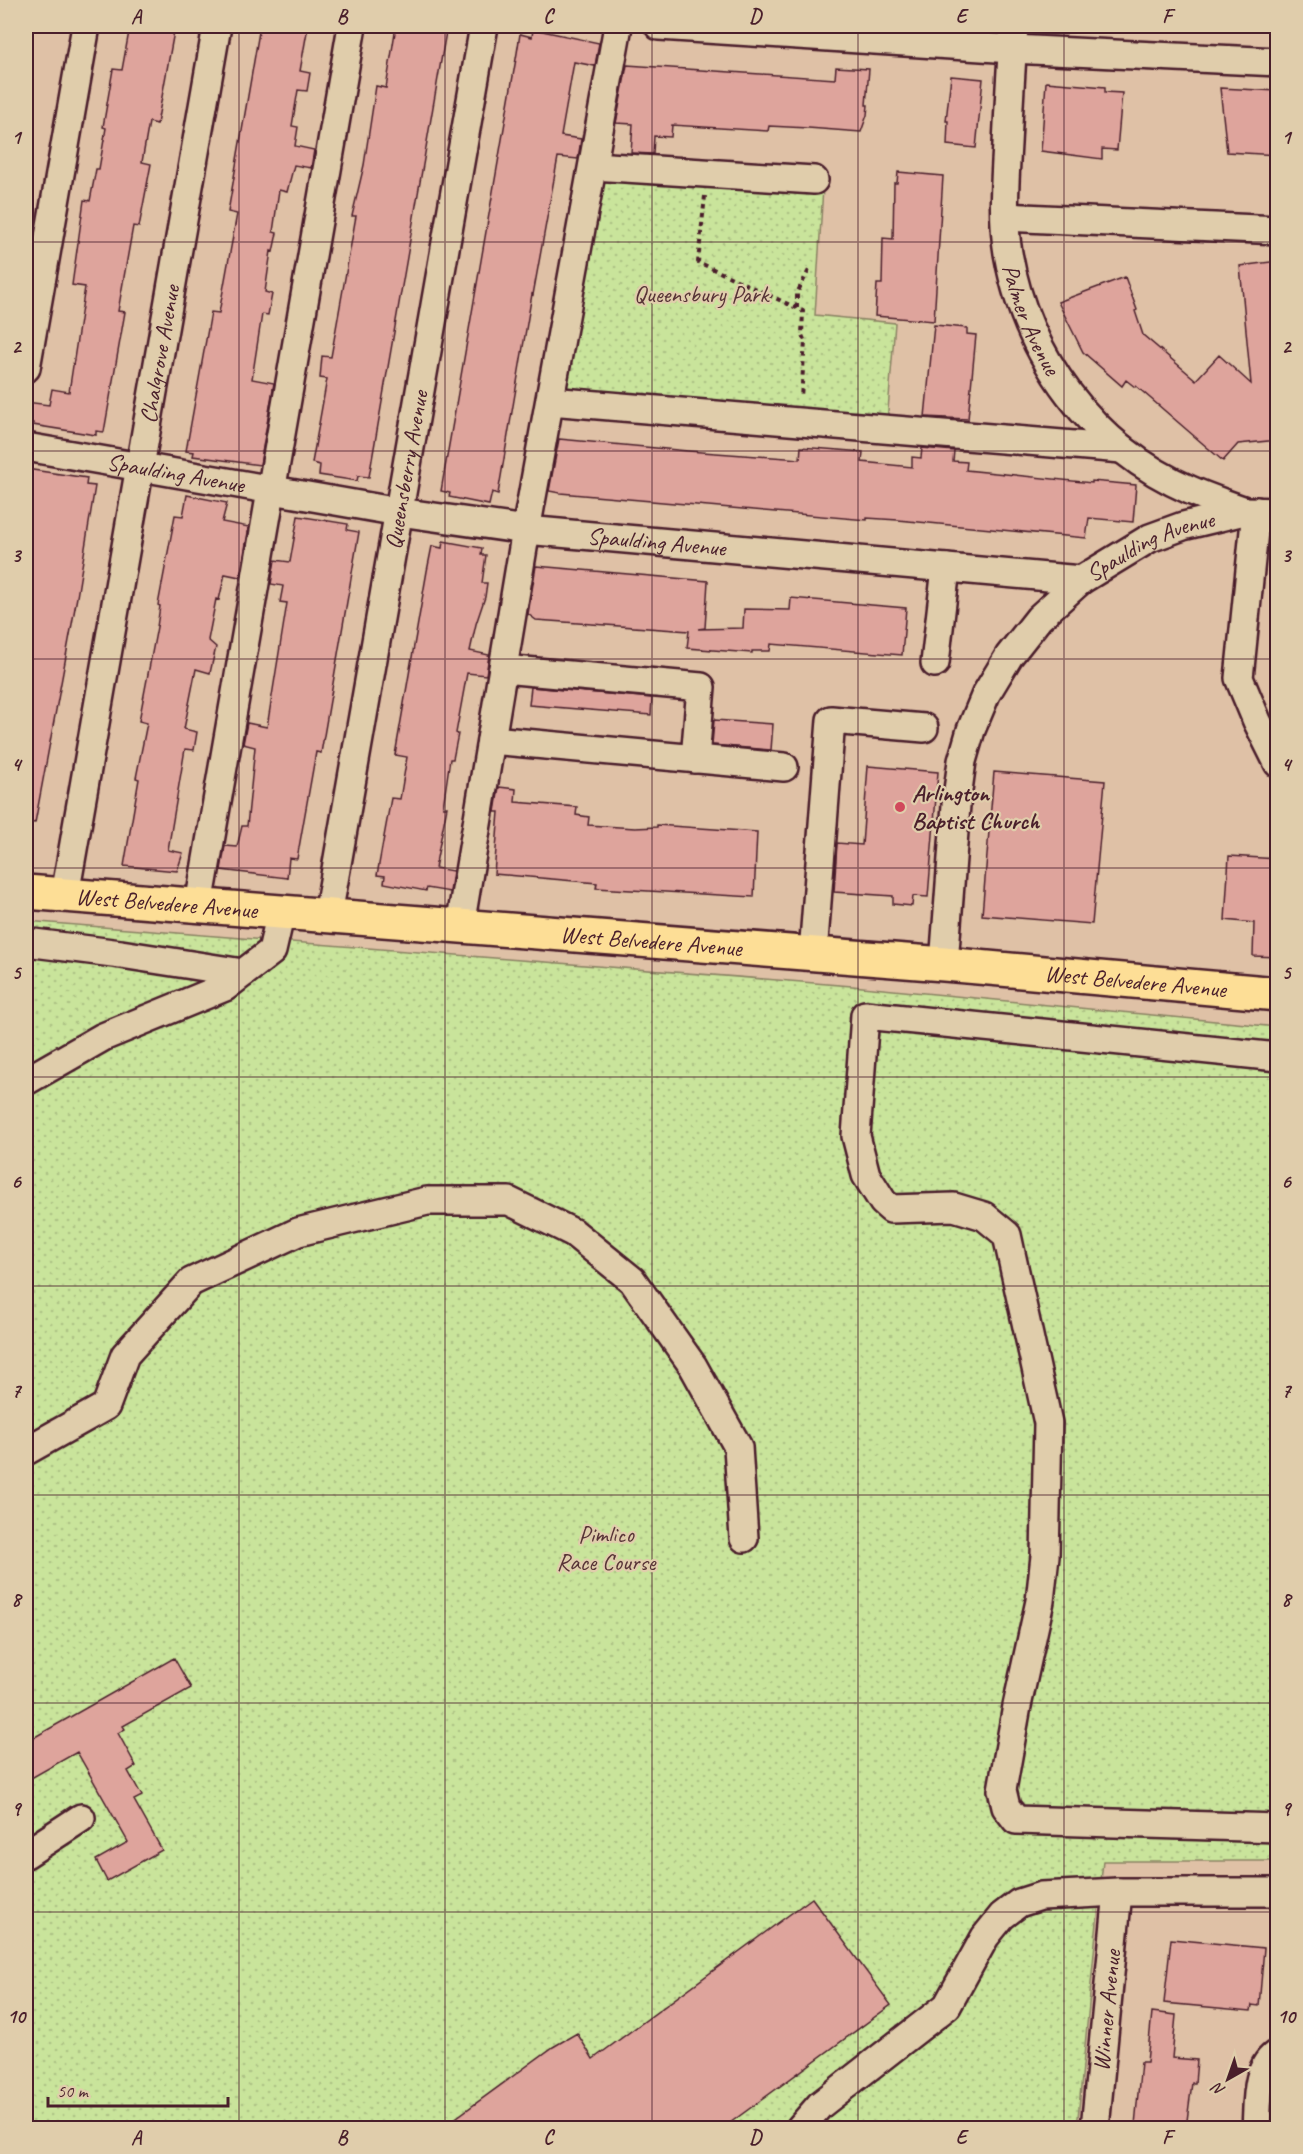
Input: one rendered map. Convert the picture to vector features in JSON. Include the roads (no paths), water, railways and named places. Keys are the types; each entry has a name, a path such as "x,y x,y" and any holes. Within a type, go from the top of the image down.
{"main road":[{"name":"West Belvedere Avenue","path":"26,892 944,964 1278,994"}],"street":[{"path":"26,368 86,26"},
{"name":"Chalgrove Avenue","path":"65,895 217,26"},
{"path":"199,905 352,26"},
{"name":"Queensberry Avenue","path":"328,915 484,26"},
{"path":"460,926 526,530 618,26"},
{"path":"659,26 1013,37 1278,63"},
{"name":"Palmer Avenue","path":"1013,37 1004,198 1008,252 1018,297 1035,341 1062,384 1091,421 1122,449 1188,489 1260,512"},
{"path":"593,166 814,180"},
{"path":"1006,217 1278,230"},
{"path":"550,400 1122,449"},
{"name":"Spaulding Avenue","path":"26,447 399,512 526,530 1081,580 1150,538 1183,526 1260,512"},
{"path":"1260,512 1239,678 1278,763"},
{"path":"935,663 946,568"},
{"path":"944,964 956,805 962,761 971,730 986,694 1009,656 1039,618 1081,580"},
{"path":"503,669 701,687 695,759"},
{"path":"813,954 831,720 924,728"},
{"path":"491,740 784,767"},
{"path":"26,1081 104,1037 225,987 272,951 281,912"},
{"path":"26,942 243,973"},
{"path":"1278,1057 865,1015 856,1137 866,1175 883,1202 891,1209 954,1207 984,1216 1007,1235 1048,1423 1045,1557 1040,1600 1002,1790 1006,1807 1016,1820 1278,1828"},
{"path":"26,1451 106,1406 125,1355 191,1282 298,1232 427,1201 509,1201 574,1233 632,1280 693,1366 738,1447 744,1539"},
{"path":"26,1854 81,1818"},
{"path":"800,2128 820,2105 947,2006 986,1937 1002,1916 1018,1903 1041,1896 1118,1892 1278,1892"},
{"name":"Winner Avenue","path":"1095,2128 1118,1892"},
{"path":"1256,2128 1260,2080 1267,2063 1278,2053"}],"place":[{"name":"Arlington Baptist Church","path":"900,807"}],"park label":[{"name":"Queensbury Park","path":"701,294"},
{"name":"Pimlico Race Course","path":"606,1548"}]}
